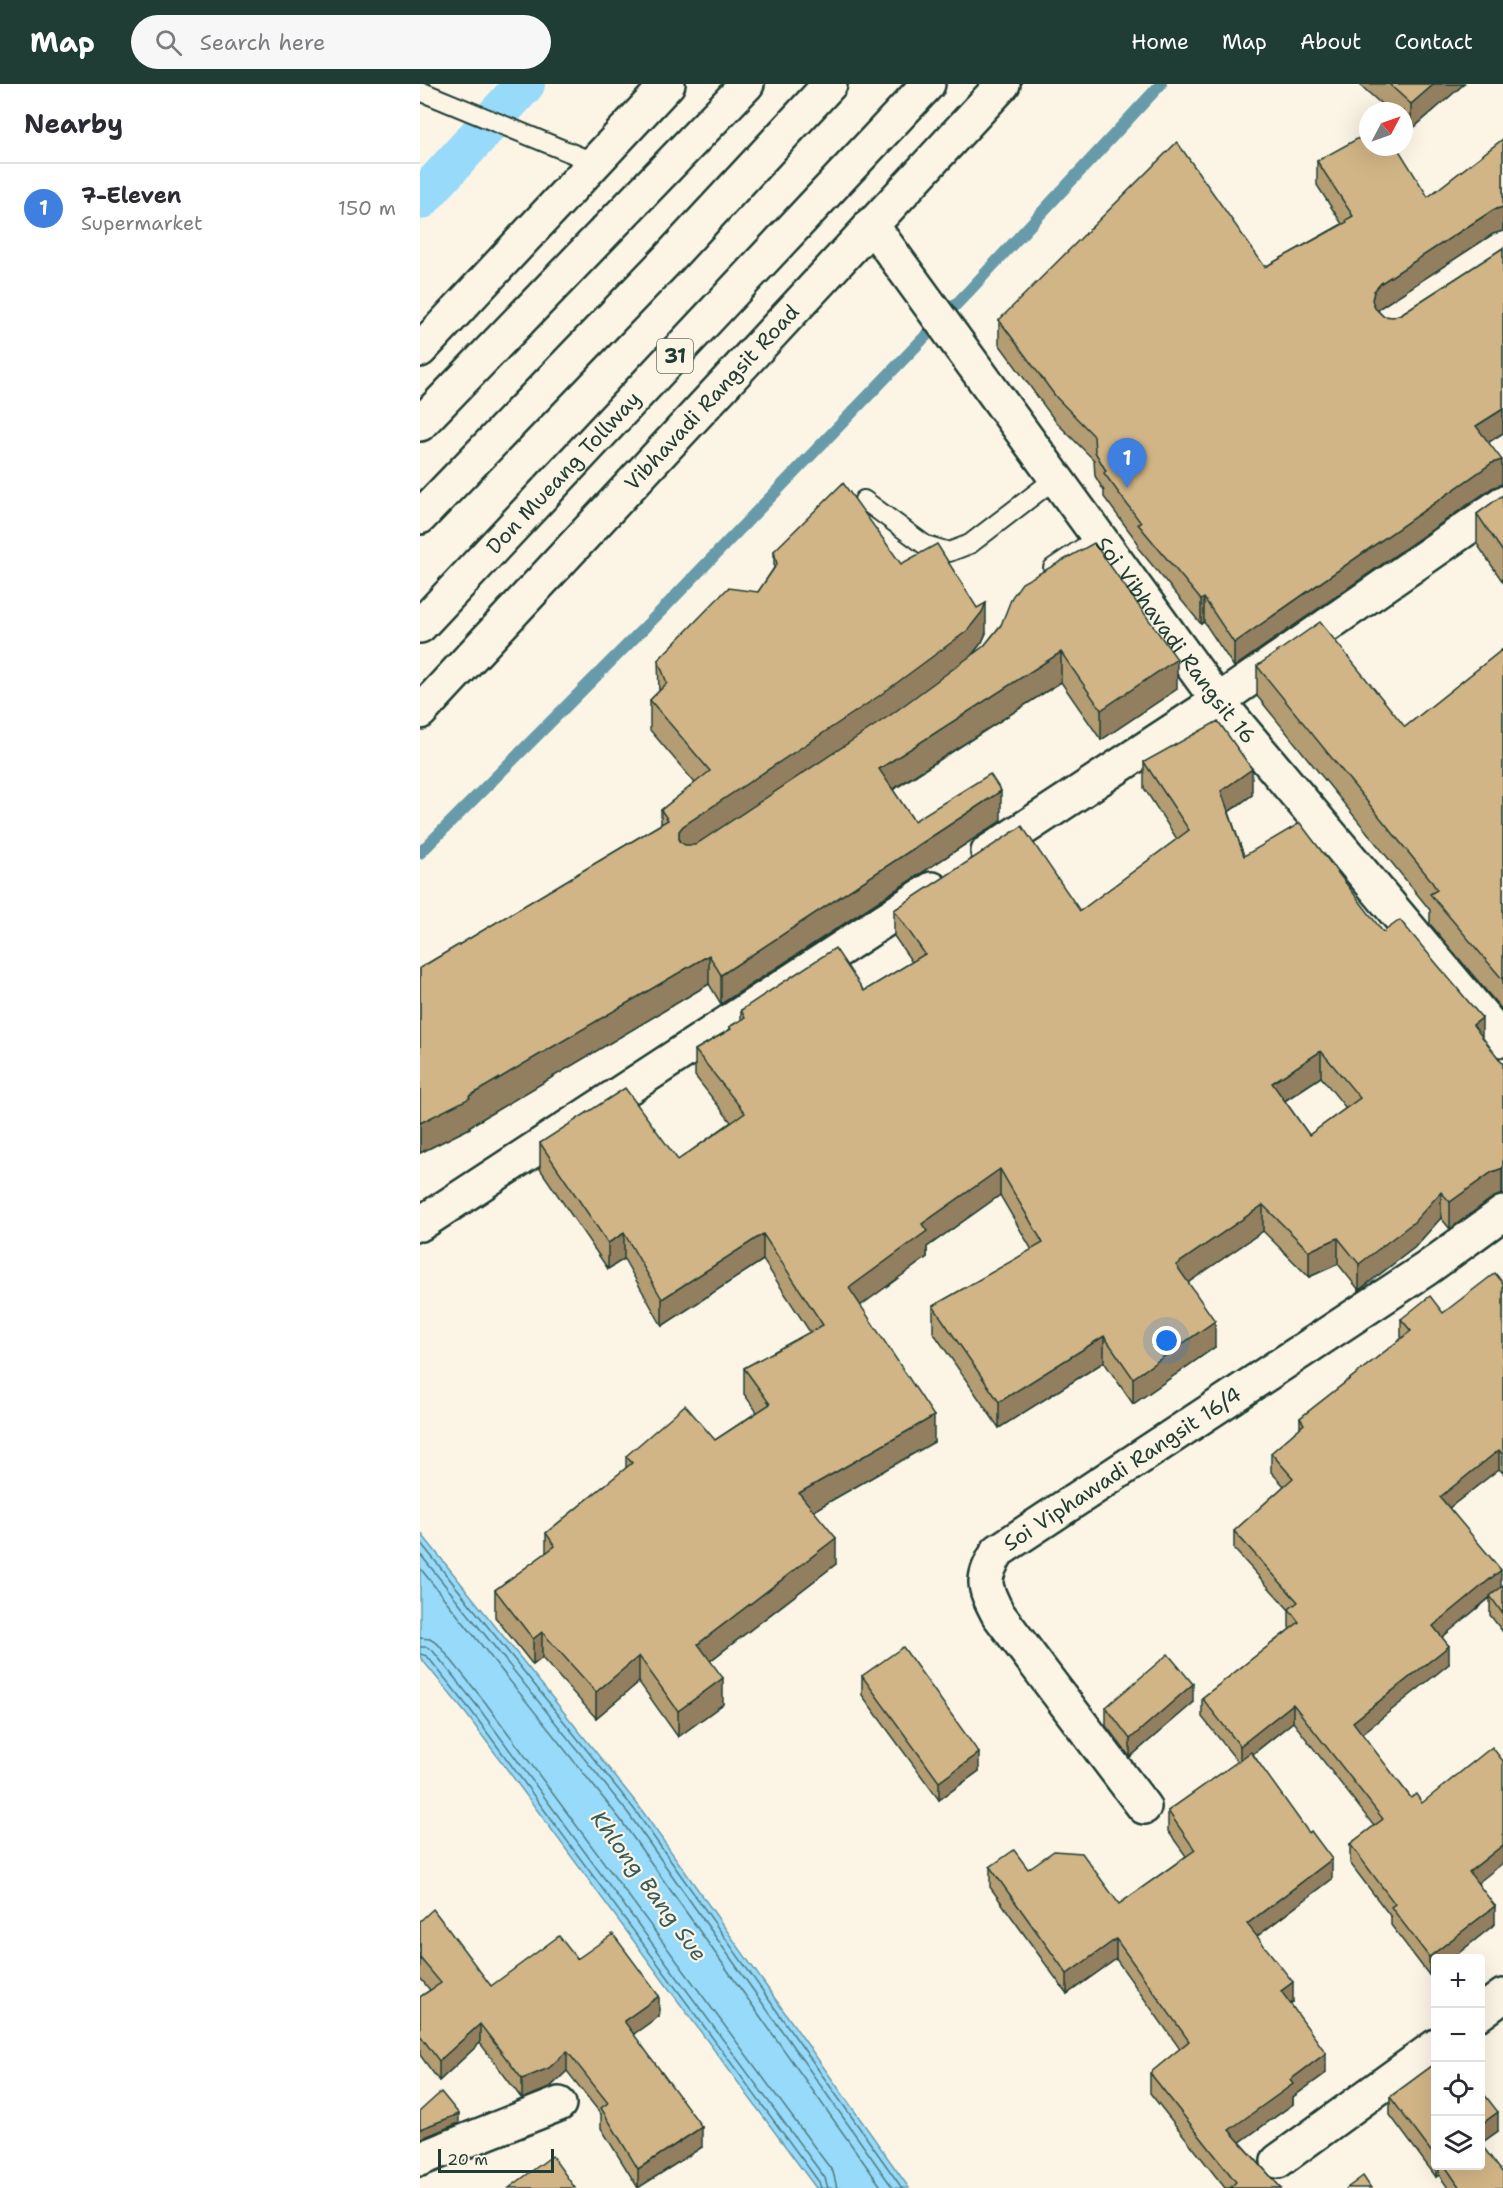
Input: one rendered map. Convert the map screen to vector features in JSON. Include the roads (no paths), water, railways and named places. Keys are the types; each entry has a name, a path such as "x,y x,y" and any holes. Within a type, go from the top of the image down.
{"main road":[{"path":"420,351 668,84"},
{"path":"420,424 747,84"},
{"path":"420,517 668,259 830,84"},
{"name":"31","path":"420,612 928,84"},
{"name":"Don Mueang Tollway","path":"420,627 928,84"},
{"name":"Vibhavadi Rangsit Road","path":"420,712 1003,84"},
{"name":"Soi Vibhavadi Rangsit 16","path":"871,224 1218,701 1503,1040"},
{"path":"420,1224 1218,701 1503,503"},
{"name":"Soi Viphawadi Rangsit 16/4","path":"1144,1807 998,1614 985,1589 988,1568 998,1551 1426,1269 1503,1213"},
{"path":"1485,2009 1503,1996"},
{"path":"1278,2161 1431,2050"},
{"path":"420,2159 559,2104"}],"lane":[{"path":"420,91 594,162"},
{"path":"864,500 925,545 949,552 970,544 1056,478"},
{"path":"1036,581 1099,537"}],"water":[{"name":"Khlong Bang Sue","path":"420,1532 638,1805 909,2188 816,2188 467,1715 420,1657"}],"waterway":[{"path":"420,200 525,84"},
{"path":"420,853 661,611 969,291 1161,84"}],"place":[{"name":"7-Eleven","path":"1127,488"}]}
